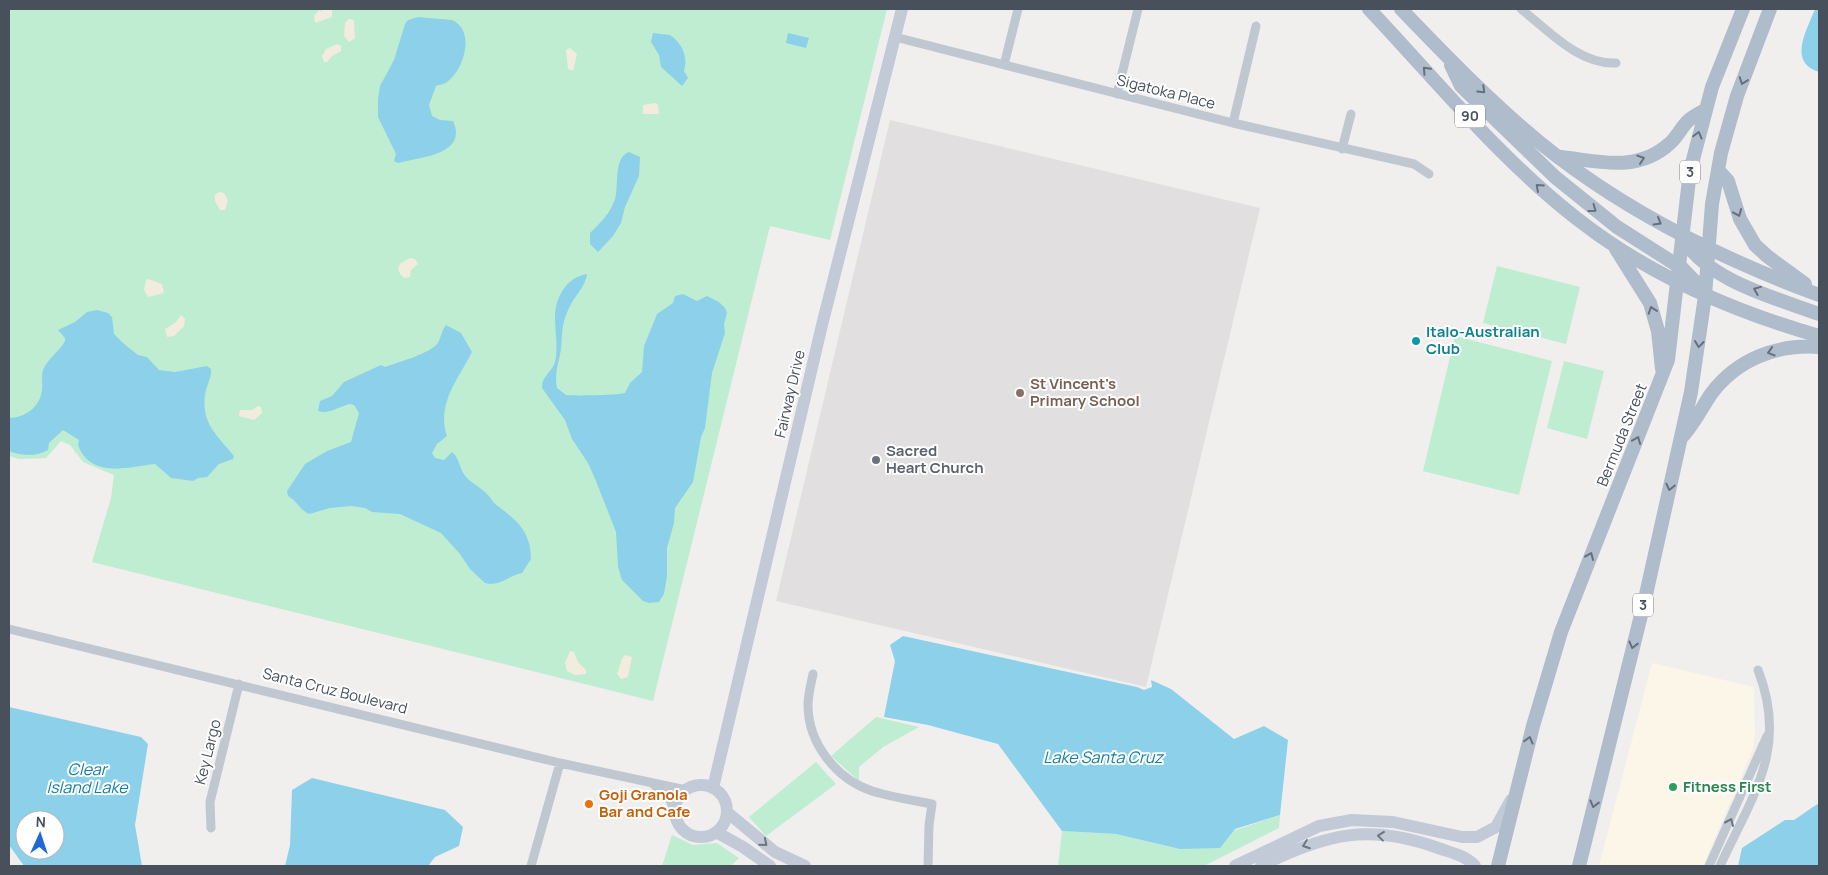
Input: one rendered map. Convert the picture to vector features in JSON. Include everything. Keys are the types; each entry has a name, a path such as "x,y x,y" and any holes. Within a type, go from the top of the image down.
{"main road":[{"name":"90","path":"1369,9 1524,174 1576,218 1614,245 1677,282 1775,323 1819,336"},
{"name":"90","path":"1401,9 1498,105 1558,157 1634,208 1682,235 1767,275 1819,294"},
{"name":"Bermuda Street","path":"1498,866 1516,791 1564,623 1664,374 1670,346 1690,171 1705,110 1743,9"},
{"name":"3","path":"1579,866 1645,599 1696,370 1718,170 1737,96 1770,9"},
{"path":"1447,56 1461,86 1555,177 1618,227 1679,266 1705,294"},
{"path":"1558,157 1605,164 1642,160 1668,145 1688,121 1705,110"},
{"path":"1718,170 1728,181 1740,219 1756,245 1784,269 1819,294"},
{"path":"1682,235 1692,253 1707,266 1753,288 1819,314"},
{"path":"1614,245 1650,304 1658,330 1664,374"},
{"path":"1680,439 1698,419 1710,395 1738,367 1783,348 1819,347"}],"street":[{"name":"Fairway Drive","path":"713,788 822,325 902,9"},
{"path":"1004,65 1018,9"},
{"path":"1117,94 1138,9"},
{"path":"1521,9 1577,52 1601,62 1616,63"},
{"path":"1233,123 1256,26"},
{"name":"Sigatoka Place","path":"895,37 1233,123 1414,164 1429,174"},
{"path":"1342,149 1351,114"},
{"name":"Santa Cruz Boulevard","path":"9,629 560,763 654,785 686,790"},
{"path":"1720,866 1767,762 1770,725 1768,699 1758,670"},
{"path":"813,674 808,704 812,730 825,756 844,778 871,791 932,804 929,825 928,866"},
{"name":"Key Largo","path":"211,828 210,802 239,684"},
{"path":"1710,866 1761,753 1770,725"},
{"path":"531,866 560,763"},
{"path":"654,785 668,796 679,826 690,835 704,837 716,832 724,823 727,812 724,798 713,788 700,785 686,790 678,799 675,811"},
{"path":"1235,866 1319,826 1352,820 1380,820 1462,838 1480,837 1499,824 1516,791"},
{"path":"1743,791 1753,795"},
{"path":"727,812 775,852 805,866"},
{"path":"1352,820 1353,834"},
{"path":"1415,827 1431,835 1469,846 1467,852 1457,854"},
{"path":"716,832 744,847 770,866"},
{"path":"1261,866 1310,843 1353,834 1409,840 1457,854 1475,866"},
{"path":"1720,842 1729,846"}],"shaded area":[{"name":"St Vincent's Primary School","path":"890,120 1260,208 1146,687 776,601"},
{"path":"1652,663 1754,687 1755,733 1753,749 1703,866 1599,866"}],"green space":[{"path":"9,9 887,9 830,240 770,226 653,701 92,562 111,498 114,475 83,462 70,445 61,441 46,458 19,459 9,456"},
{"path":"1497,266 1580,287 1566,344 1483,323"},
{"path":"1455,336 1552,361 1519,495 1423,471"},
{"path":"1564,361 1604,371 1587,439 1547,428"},
{"path":"876,717 919,727 883,747 859,767 859,781 831,756"},
{"path":"816,762 836,784 766,836 749,817"},
{"path":"1280,815 1279,828 1204,866 1058,866 1062,831 1116,834 1180,849"},
{"path":"672,835 693,845 717,843 739,858 731,866 662,866"}],"sand":[{"path":"320,9 332,9 332,17 315,23 314,16 319,10 323,13"},
{"path":"349,19 354,20 355,38 349,42 344,36 345,23"},
{"path":"337,44 341,46 341,51 332,56 327,62 324,62 322,56 326,49"},
{"path":"570,48 577,54 573,71 568,69 566,50"},
{"path":"655,103 658,105 659,114 643,114 643,105"},
{"path":"219,192 224,193 228,200 225,210 220,210 215,201 215,195"},
{"path":"410,258 415,259 418,264 411,270 410,277 404,278 398,268 401,263"},
{"path":"146,280 162,284 164,293 148,297 144,290"},
{"path":"181,315 185,319 184,326 174,336 167,337 165,329 175,323"},
{"path":"258,406 261,407 262,413 254,420 239,416 240,410 252,410"},
{"path":"570,651 574,652 578,662 586,670 586,674 575,675 567,671 565,663"},
{"path":"625,655 632,657 628,677 621,679 617,674"}],"water":[{"path":"1815,9 1819,9 1819,72 1809,67 1804,61 1802,53 1804,36"},
{"path":"418,17 452,20 464,32 465,50 458,69 447,82 436,86 429,105 432,116 440,120 453,121 456,133 454,141 438,153 398,163 394,161 396,154 378,117 378,99 380,86 394,60 405,24 408,20"},
{"path":"653,33 670,35 681,47 685,56 684,71 688,78 682,86 661,67 659,55 651,42"},
{"path":"788,33 809,38 806,48 786,43"},
{"path":"629,152 640,157 639,176 625,207 621,223 613,236 598,252 590,244 590,233 611,209 616,193 617,172 624,155"},
{"path":"587,274 583,286 571,304 563,326 556,383 557,388 566,395 625,393 630,383 642,372 644,346 657,314 673,303 675,296 683,294 697,301 707,296 719,302 727,313 724,324 725,333 712,373 705,428 701,437 693,482 675,508 674,523 667,548 667,576 664,594 659,602 649,603 643,601 622,580 618,567 616,532 596,481 588,463 572,439 565,420 542,388 543,381 555,362 555,315 559,296 570,282"},
{"path":"97,310 108,313 112,317 114,334 123,343 138,355 147,357 159,370 175,372 207,366 211,369 205,395 204,405 206,414 212,429 234,456 233,459 219,464 207,477 198,478 193,481 171,478 155,464 122,468 101,467 92,463 84,456 78,445 79,440 63,430 49,443 48,450 38,454 19,454 9,451 9,418 26,414 38,402 42,390 43,370 65,341 65,338 58,330 75,322 87,312"},
{"path":"446,325 461,333 472,352 450,392 447,402 444,424 447,436 437,444 432,453 435,458 444,460 452,452 467,478 486,493 495,504 520,526 525,533 530,549 531,559 522,573 495,584 485,583 470,569 460,554 441,533 400,514 372,512 365,508 351,506 330,508 309,514 288,496 287,491 305,464 327,451 351,442 359,413 354,405 350,404 322,412 318,411 320,401 332,396 344,382 381,365 385,367 414,357 434,347 438,343"},
{"name":"Lake Santa Cruz","path":"903,636 1144,690 1152,687 1151,680 1171,689 1234,739 1264,726 1288,740 1280,815 1235,829 1220,848 1180,849 1116,834 1062,831 998,744 928,725 884,717 895,661 890,645"},
{"name":"Clear Island Lake","path":"9,707 141,737 148,744 135,825 142,866 24,866 20,860 65,860 65,810 15,810 15,853 9,845"},
{"path":"312,778 445,810 463,827 459,846 435,857 428,866 285,866 290,845 292,790"},
{"path":"1819,803 1819,866 1738,866 1742,848 1785,820 1794,820"}],"place":[{"name":"Italo-Australian Club","path":"1416,341"},
{"name":"St Vincent's Primary School","path":"1020,393"},
{"name":"Sacred Heart Church","path":"876,460"},
{"name":"Fitness First","path":"1673,787"},
{"name":"Goji Granola Bar and Cafe","path":"589,804"}]}
